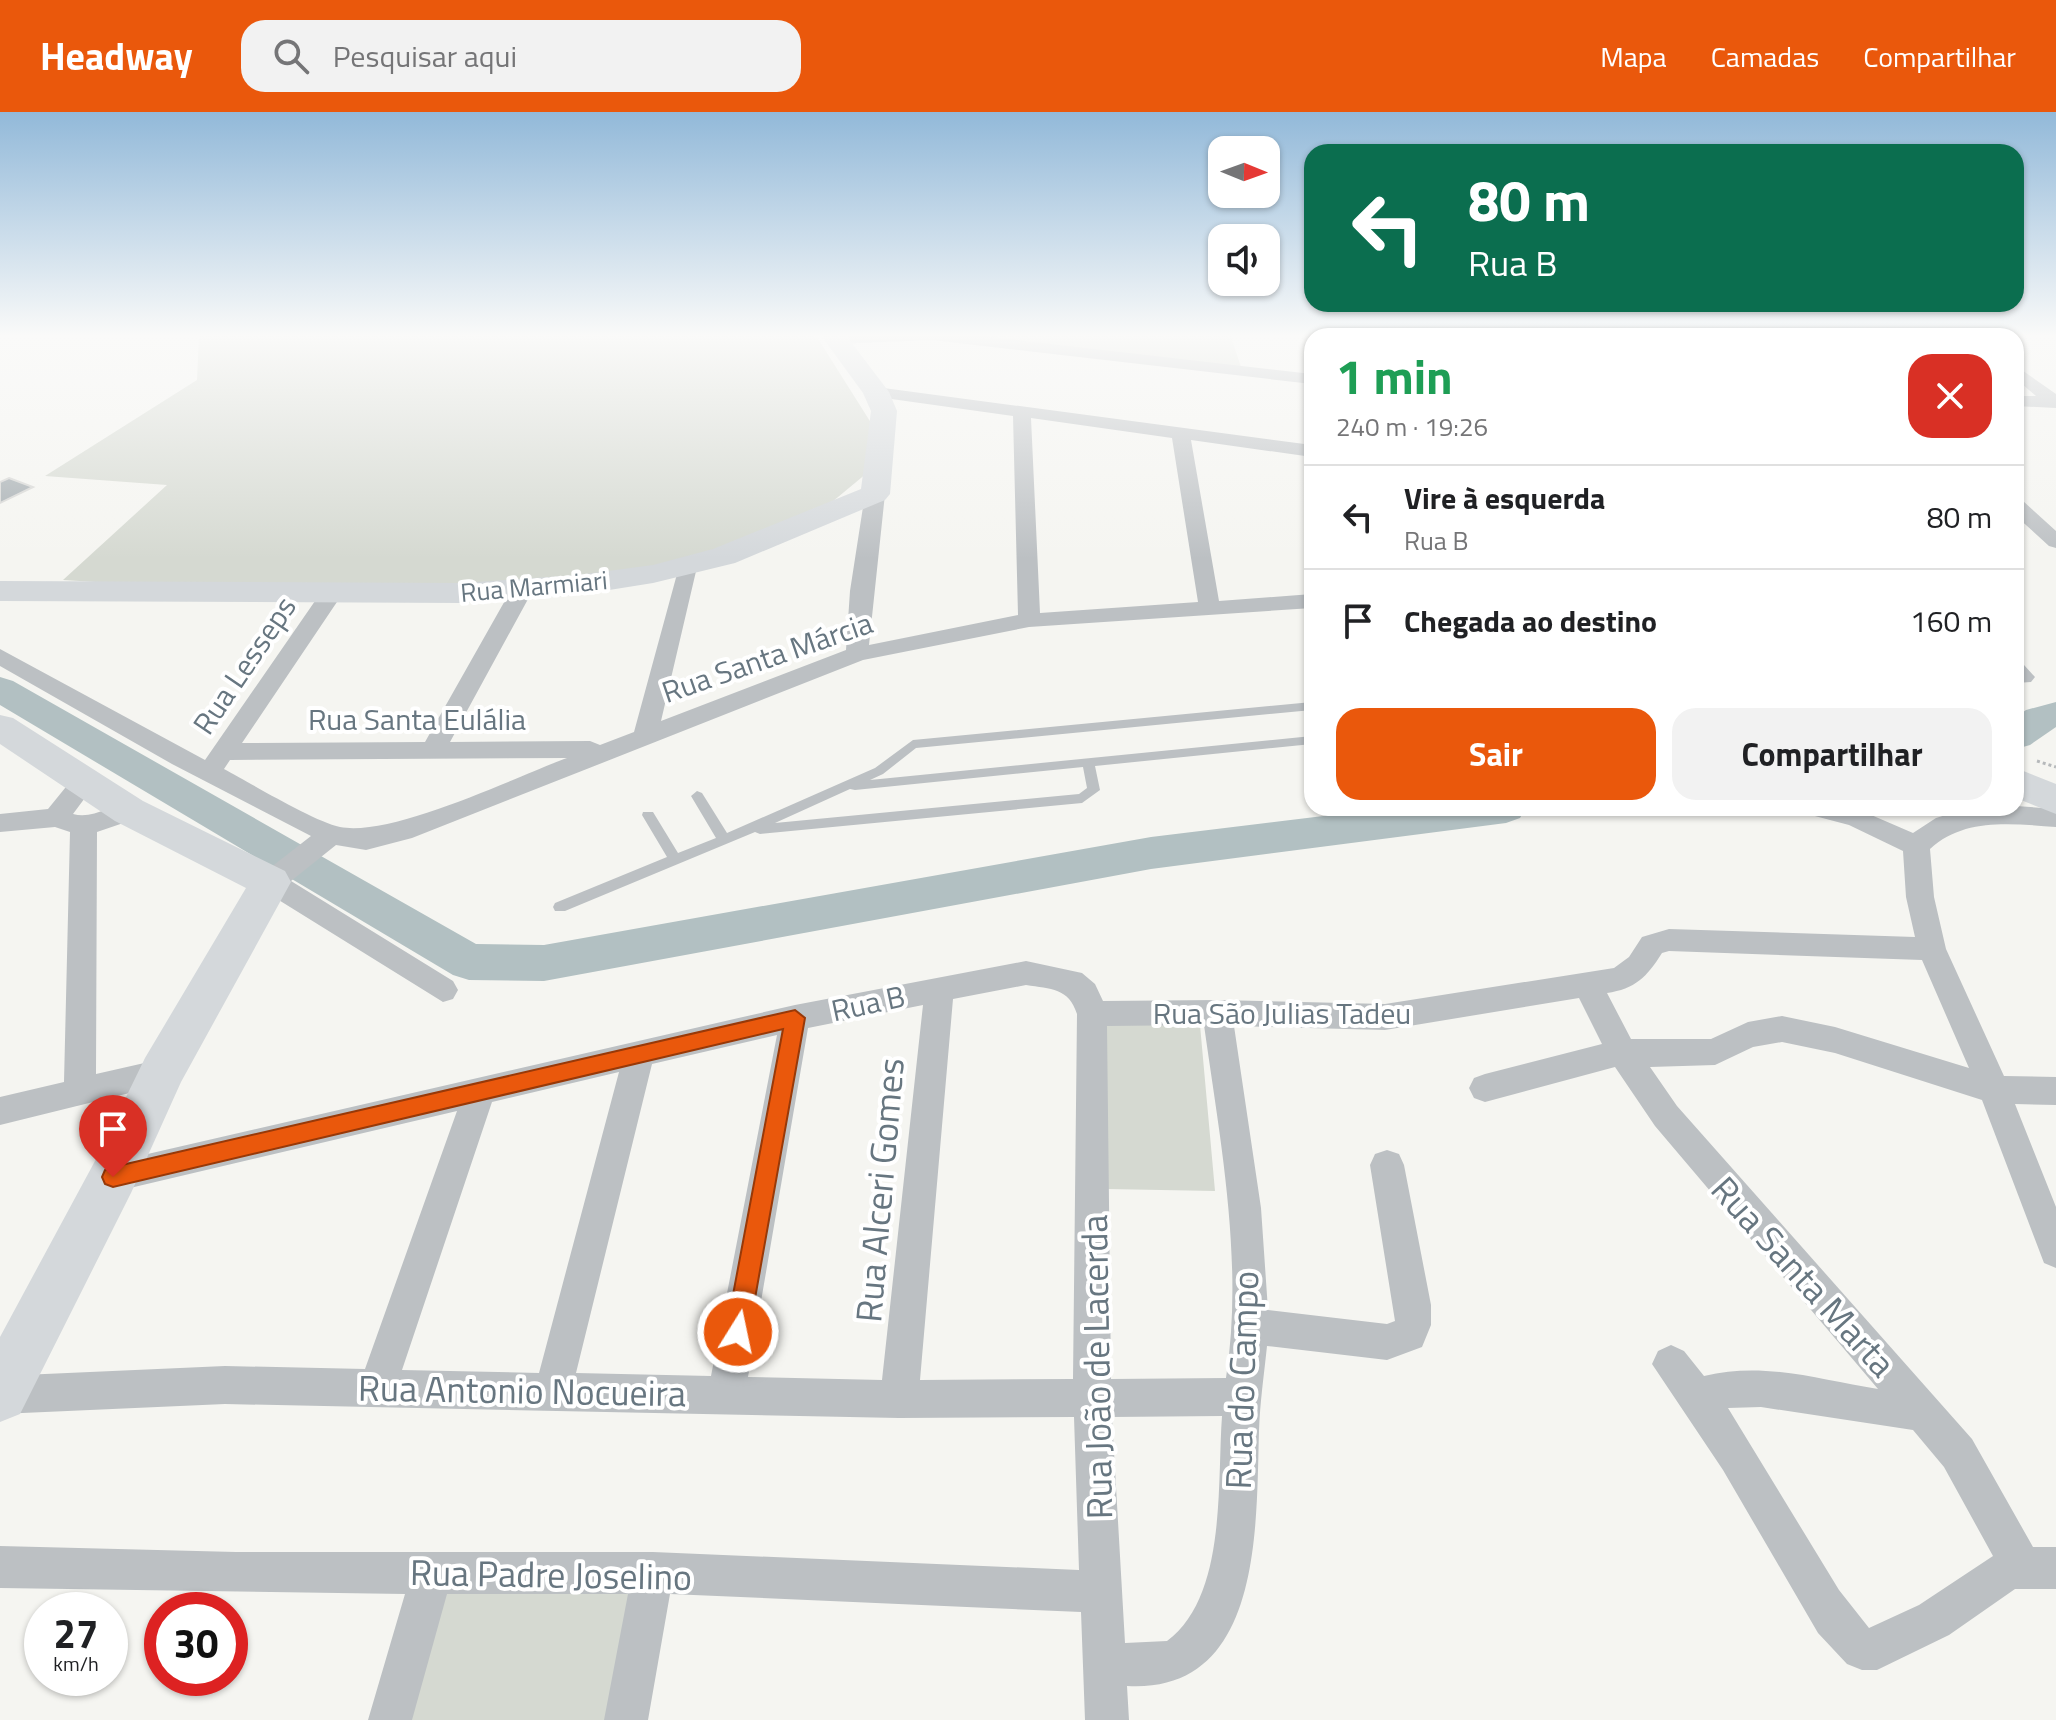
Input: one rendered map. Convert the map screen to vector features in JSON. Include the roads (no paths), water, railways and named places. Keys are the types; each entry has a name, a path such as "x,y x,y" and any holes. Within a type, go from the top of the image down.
{"main road":[{"path":"2024,772 2056,781"},
{"path":"2024,775 2056,800"}],"street":[{"path":"857,654 861,591 885,423 881,409"},
{"path":"994,409 1304,450"},
{"path":"1022,413 1029,620"},
{"path":"1181,434 1210,609"},
{"name":"Rua Marmiari","path":"0,591 332,593 522,590 578,585 687,567 786,534 875,494"},
{"path":"2024,513 2056,518"},
{"path":"2024,515 2056,542"},
{"path":"646,734 687,567"},
{"path":"431,753 522,590"},
{"name":"Rua Lesseps","path":"209,772 332,593"},
{"name":"Rua Santa Márcia","path":"322,841 366,840 403,831 857,654 1029,620 1304,602"},
{"path":"0,656 209,772 322,841 275,879 162,1072 113,1177 0,1395"},
{"path":"0,727 129,811 275,879 443,990"},
{"name":"Rua Santa Eulália","path":"224,752 431,753 610,749"},
{"path":"56,818 83,783"},
{"path":"0,823 56,818 84,827 129,811"},
{"path":"1850,816 1916,846"},
{"path":"2056,818 1984,816 1947,822 1928,832 1916,846 1920,897 1932,949 1994,1090 2056,1251"},
{"path":"80,1092 84,827"},
{"name":"Rua São Julias Tadeu","path":"1092,1014 1217,1012 1290,1017 1385,1017 1631,974 1652,945 1669,940 1932,949"},
{"name":"Rua B","path":"113,1177 795,1018 1026,973 1072,981 1085,993 1092,1014"},
{"name":"Rua Santa Marta","path":"1587,984 1622,1052 1710,1170 1924,1412 2039,1567"},
{"name":"Rua Alceri Gomes","path":"899,1399 939,989"},
{"name":"Rua do Campo","path":"1104,1663 1156,1667 1178,1659 1193,1649 1211,1623 1235,1538 1242,1397 1250,1326 1235,1144 1217,1012"},
{"name":"Rua João de Lacerda","path":"1092,1014 1092,1400 1107,1720"},
{"path":"726,1394 795,1018"},
{"path":"1485,1088 1622,1052 1678,1055 1715,1052 1748,1035 1782,1029 1835,1040 1994,1090 2056,1091"},
{"path":"553,1390 639,1056"},
{"path":"0,1111 162,1072"},
{"path":"378,1386 480,1091"},
{"path":"1250,1326 1387,1342 1409,1334 1413,1325 1413,1305 1387,1165"},
{"path":"1671,1364 1698,1396 1837,1622 1862,1649 1877,1649 1934,1620 1994,1577 2039,1567"},
{"name":"Rua Antonio Nocueira","path":"0,1395 225,1385 899,1399 1242,1397"},
{"path":"1698,1396 1722,1388 1778,1386 1866,1406 1924,1412"},
{"name":"Rua Padre Joselino","path":"0,1567 653,1573 1101,1592"},
{"path":"390,1720 432,1573"},
{"path":"626,1720 653,1573"}],"lane":[{"path":"560,907 724,840 836,787 879,771 905,749 924,742 1304,707"},
{"path":"836,787 1304,741"},
{"path":"747,830 1082,798 1094,790 1088,762"},
{"path":"697,796 724,840"},
{"path":"648,815 675,859"}],"waterway":[{"path":"0,689 469,962 544,963 1151,853 1443,816"},
{"path":"2024,730 2039,719 2056,714"}]}
